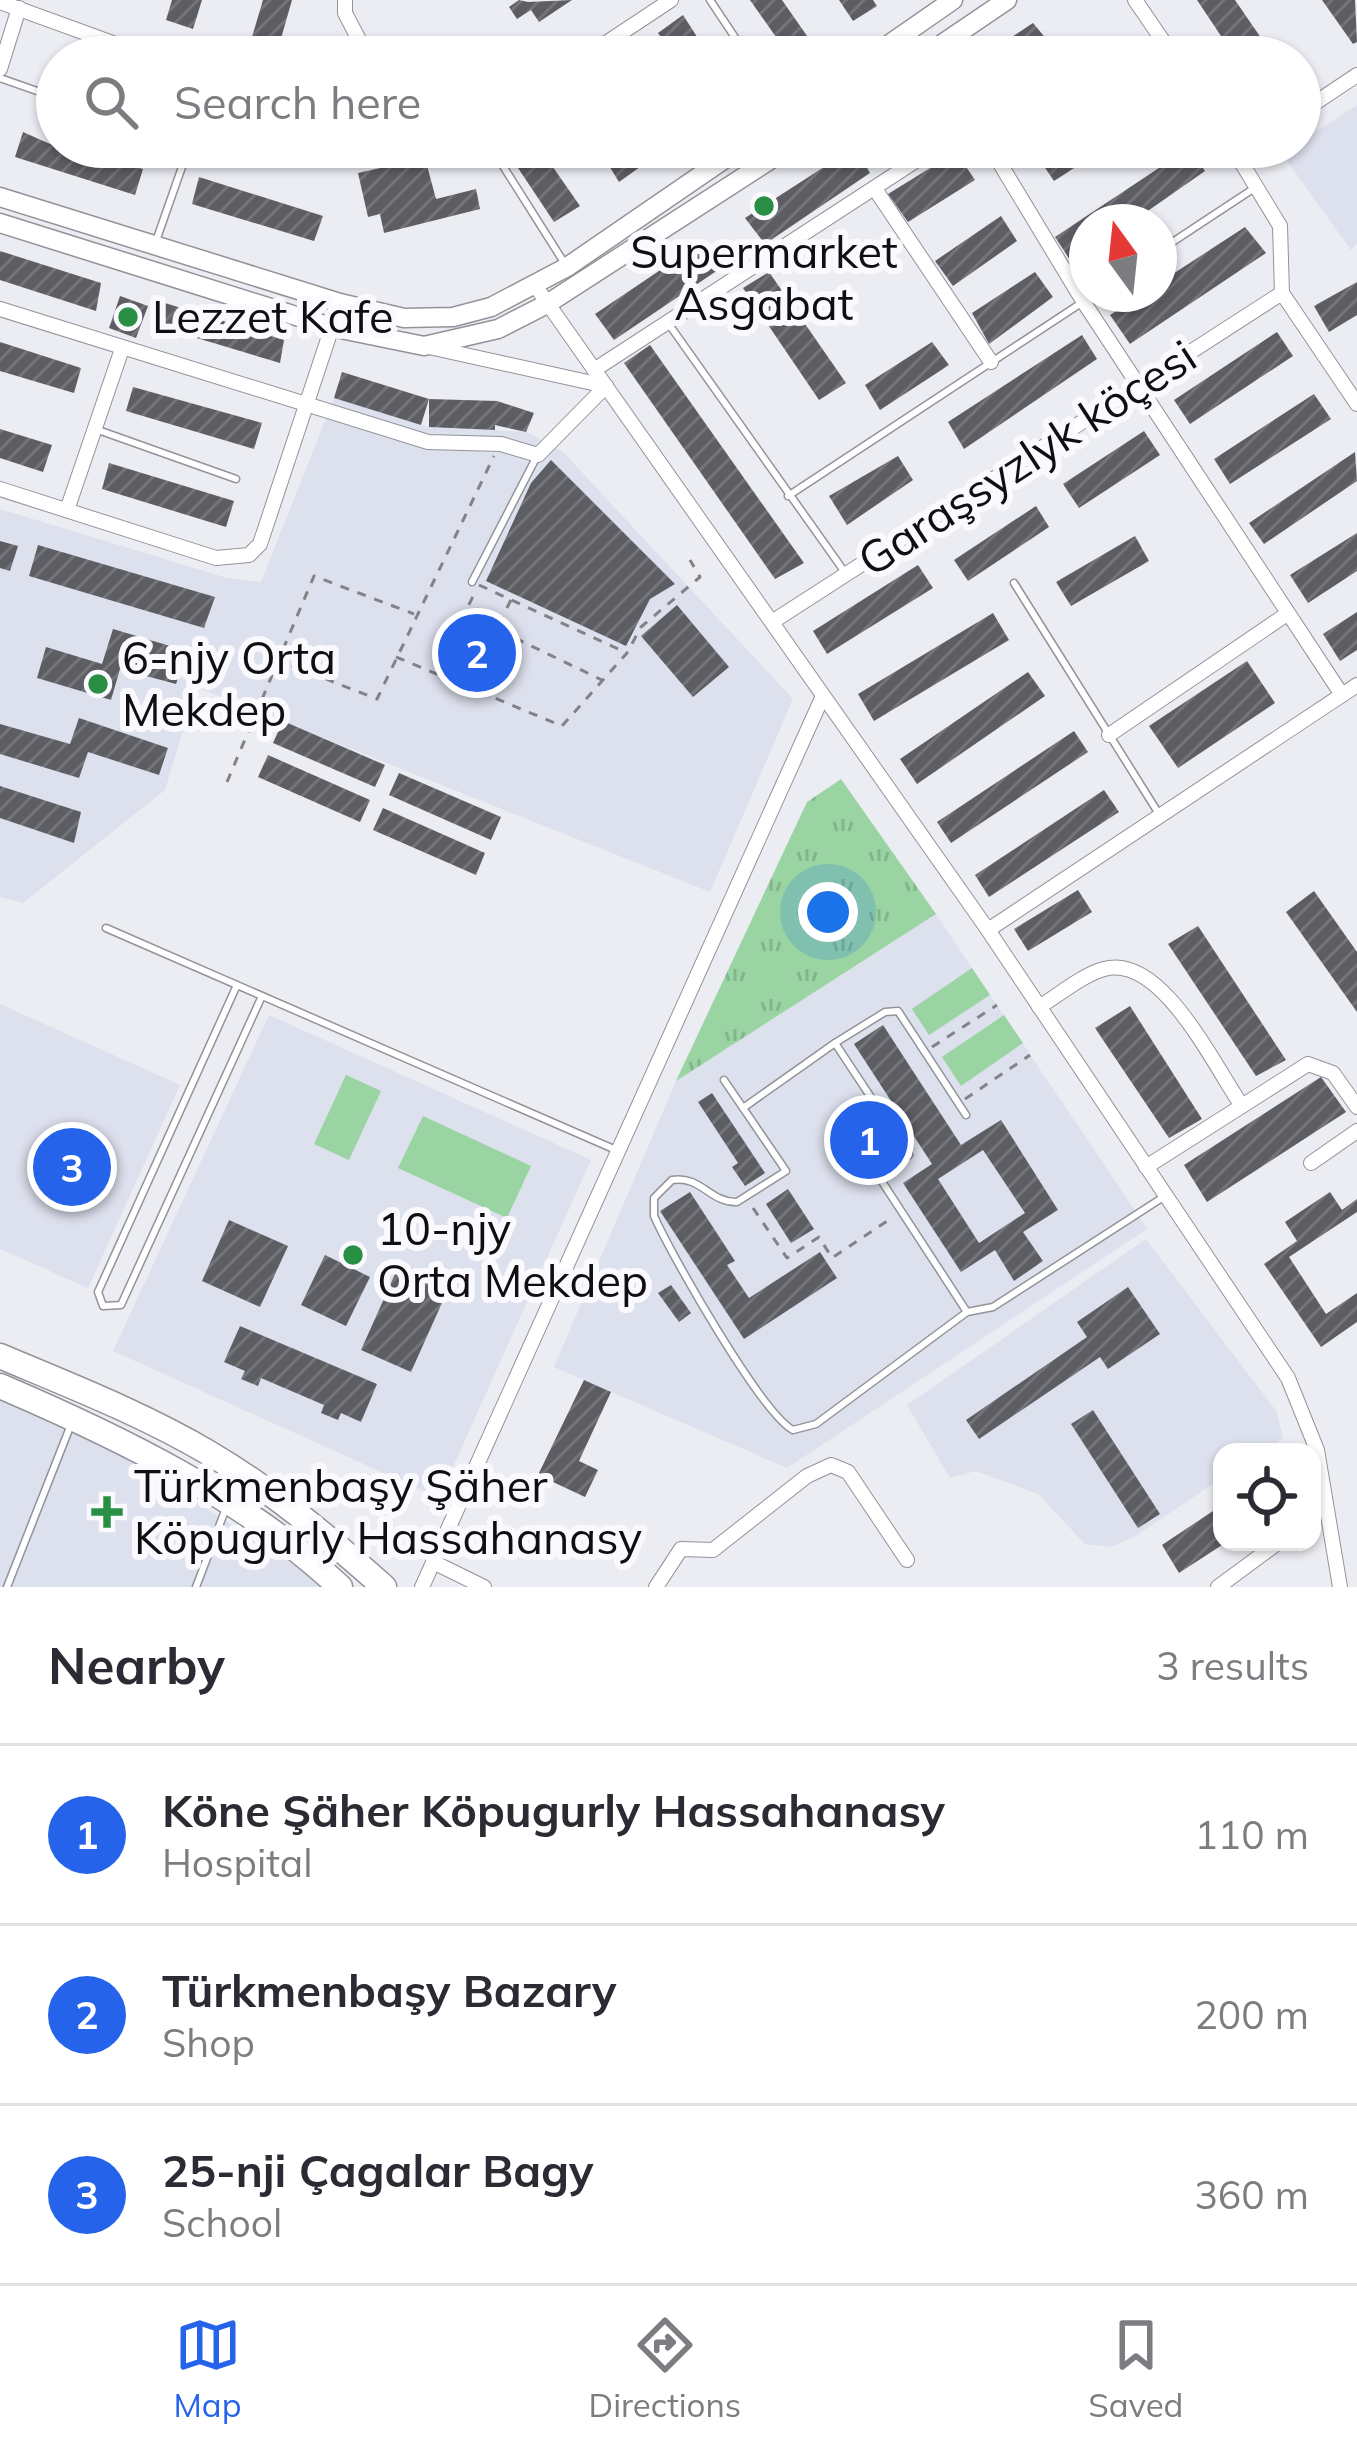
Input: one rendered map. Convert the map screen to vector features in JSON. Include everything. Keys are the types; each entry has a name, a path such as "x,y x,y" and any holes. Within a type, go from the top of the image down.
{"highway":[{"path":"0,1356 147,1419 214,1455 314,1525 384,1587"},
{"path":"0,1386 74,1418 227,1504 340,1587"}],"street":[{"path":"345,0 345,14 357,36"},
{"path":"617,36 671,0"},
{"path":"895,36 927,7 953,0"},
{"path":"954,36 1007,0"},
{"path":"1136,0 1161,36"},
{"path":"0,2 94,36"},
{"path":"0,73 20,8"},
{"path":"1321,99 1357,75"},
{"path":"0,197 340,303 404,318 453,317 491,307 567,267 711,168"},
{"path":"424,346 498,328 548,304 758,168"},
{"path":"594,370 906,168"},
{"path":"1008,168 1069,266"},
{"path":"1248,168 1280,226 1282,293 1357,404"},
{"path":"875,189 991,362"},
{"path":"0,223 331,327 606,386"},
{"path":"535,284 988,930 1304,1408 1340,1587"},
{"name":"Garaşsyzlyk köçesi","path":"772,622 1282,293"},
{"path":"0,489 216,558 249,555 260,544 340,303"},
{"path":"0,309 428,442 501,444 538,455 606,386"},
{"path":"1098,312 1342,695"},
{"path":"67,510 122,349"},
{"path":"1109,735 1287,614"},
{"path":"988,930 1357,685"},
{"path":"422,1587 822,698"},
{"path":"1039,1007 1101,970 1128,965 1154,978 1242,1106"},
{"path":"1147,1167 1307,1064 1334,1073 1357,1107"},
{"path":"1311,1162 1357,1131"},
{"path":"656,1587 680,1549 713,1550 818,1468 831,1465 848,1472 907,1560"},
{"path":"1321,1514 1326,1510"},
{"path":"1218,1587 1267,1551"},
{"path":"433,1562 484,1587"}],"lane":[{"path":"710,0 734,36"},
{"path":"0,73 36,89"},
{"path":"154,244 181,168"},
{"path":"504,168 567,267"},
{"path":"1177,239 1256,187"},
{"path":"788,496 1069,311"},
{"path":"668,323 846,574"},
{"path":"94,429 236,479"},
{"path":"475,583 538,455"},
{"path":"1014,583 1160,818"},
{"path":"106,928 619,1152"},
{"path":"237,986 98,1292 103,1306 121,1305 262,996"},
{"path":"743,1108 835,1043 886,1012 898,1011 966,1115"},
{"path":"835,1043 909,1155 879,1177 967,1312"},
{"path":"724,1080 786,1171 747,1200 726,1203 697,1182 680,1178 658,1191 654,1216 783,1425 793,1430 816,1424 967,1312 993,1306 1165,1196"},
{"path":"7,1587 74,1418"},
{"path":"196,1587 227,1504"}],"path":[{"path":"275,659 377,699 501,444"},
{"path":"396,657 562,726 627,653 640,627 700,577 690,560"},
{"path":"227,782 275,659 294,632 314,576 416,615"},
{"path":"437,674 475,583 627,653"},
{"path":"511,600 496,629 604,680"},
{"path":"926,1051 997,1005"},
{"path":"959,1103 1030,1055"},
{"path":"747,1200 787,1258 819,1237 832,1258 902,1211"}],"shaded area":[{"path":"1357,105 1357,244 1351,250 1292,168 1321,168 1321,128"},
{"path":"334,398 429,427 526,432 563,452 793,699 710,892 196,687 165,790 23,903 0,897 0,509 227,578 261,582"},
{"path":"936,914 1147,1229 787,1468 554,1367 676,1081"},
{"path":"0,1004 180,1085 88,1288 0,1249"},
{"name":"10-njy Orta Mekdep","path":"269,1015 591,1160 439,1498 113,1351"},
{"path":"1146,1239 1277,1412 1283,1438 1276,1443 1213,1443 1213,1484 1111,1547 1085,1544 1038,1494 976,1471 950,1478 907,1405"},
{"name":"Türkmenbaşy Şäher Köpugurly Hassahanasy","path":"0,1401 107,1443 327,1587 0,1587"}],"green space":[{"path":"841,779 936,914 676,1081 807,802"},
{"path":"972,968 990,995 929,1035 912,1009"},
{"path":"1004,1015 1023,1043 961,1086 942,1057"},
{"path":"346,1075 381,1091 349,1160 314,1144"},
{"path":"423,1116 531,1166 507,1218 398,1168"}],"building":[{"path":"172,0 202,0 193,29 166,20"},
{"path":"263,0 292,0 282,36 252,36"},
{"path":"519,0 572,0 539,22 531,10 517,19 509,7"},
{"path":"750,0 782,0 807,36 775,36"},
{"path":"839,0 873,0 877,6 853,21"},
{"path":"1197,0 1235,0 1260,36 1221,36"},
{"path":"1322,0 1355,0 1357,42 1353,44"},
{"path":"683,15 696,36 660,36 658,33"},
{"path":"1033,23 1044,36 1014,36"},
{"path":"23,132 36,138 36,164 15,157"},
{"path":"50,168 143,169 135,195"},
{"path":"428,168 436,199 476,189 480,209 384,233 380,214 368,217 358,173"},
{"path":"518,168 554,168 580,206 554,222"},
{"path":"610,168 639,168 619,182"},
{"path":"822,168 867,168 870,173 765,244 745,218"},
{"path":"930,168 967,168 975,180 908,222 888,194"},
{"path":"1045,168 1074,168 1054,181"},
{"path":"1159,168 1205,171 1158,204 1105,204"},
{"path":"199,177 323,216 314,241 192,204"},
{"path":"1001,216 1017,241 953,286 935,261"},
{"path":"1245,227 1266,253 1130,344 1110,315 1177,312 1177,271"},
{"path":"1069,228 1069,258 1055,237"},
{"path":"702,242 721,268 614,340 595,314"},
{"path":"0,251 101,283 96,311 0,280"},
{"path":"769,272 846,383 819,400 743,288"},
{"path":"1035,272 1053,297 989,344 972,313"},
{"path":"1357,282 1357,315 1329,332 1314,306"},
{"name":"Lezzet Kafe","path":"120,296 148,306 136,338 109,328"},
{"path":"165,303 284,340 280,363 157,326"},
{"path":"1277,332 1293,356 1190,424 1174,400"},
{"path":"1082,335 1097,359 964,449 948,422"},
{"path":"0,342 81,368 74,393 0,371"},
{"path":"932,342 949,365 880,410 865,385"},
{"path":"650,345 804,563 775,579 624,363"},
{"path":"342,372 429,399 421,425 334,398"},
{"path":"133,387 262,423 254,449 126,411"},
{"path":"1314,394 1331,419 1230,484 1214,459"},
{"path":"429,399 497,401 534,413 526,432 495,425 495,430 429,427"},
{"path":"0,429 52,445 43,472 0,458"},
{"path":"1144,431 1160,455 1079,508 1063,484"},
{"path":"1355,452 1357,481 1264,544 1249,523"},
{"path":"898,456 913,480 847,525 829,496"},
{"path":"551,460 675,584 650,599 626,646 486,581 531,483"},
{"path":"109,463 234,501 226,527 102,489"},
{"path":"1036,506 1049,527 968,581 954,560"},
{"path":"1357,533 1357,571 1308,603 1290,575"},
{"path":"1135,536 1149,561 1071,606 1056,582"},
{"path":"0,541 18,546 10,571 0,568"},
{"path":"38,545 215,597 204,628 29,576"},
{"path":"918,565 933,588 827,654 813,631"},
{"path":"677,605 729,667 693,697 641,636"},
{"path":"1357,612 1357,650 1340,661 1323,634"},
{"path":"993,613 1009,640 874,721 858,694"},
{"path":"113,629 187,651 176,684 120,669 111,700 37,678 46,647 102,664"},
{"path":"1247,661 1275,703 1178,768 1149,726"},
{"path":"1028,672 1045,696 917,784 900,759"},
{"path":"79,718 168,748 159,775 88,752 79,778 0,754 0,724 70,744"},
{"path":"283,721 385,765 375,787 273,743"},
{"path":"1074,731 1088,752 951,843 937,822"},
{"path":"268,755 370,800 360,822 258,777"},
{"path":"399,773 501,817 491,840 389,795"},
{"path":"0,786 81,812 74,843 0,818"},
{"path":"1104,790 1119,812 989,897 975,875"},
{"path":"383,808 485,853 476,875 373,830"},
{"path":"1078,890 1092,912 1028,951 1014,929"},
{"path":"1314,891 1357,952 1357,1012 1286,912"},
{"path":"1198,926 1286,1060 1256,1076 1168,944"},
{"path":"1130,1006 1202,1119 1169,1138 1095,1028"},
{"path":"883,1025 961,1145 1001,1120 1058,1210 1023,1232 1043,1261 1014,1281 995,1250 961,1272 903,1183 932,1164 854,1044","holes":["983,1150 1025,1213 979,1243 938,1179"]},
{"path":"1321,1077 1346,1112 1207,1202 1184,1165"},
{"path":"712,1093 765,1173 745,1186 732,1167 738,1163 698,1102"},
{"path":"788,1189 814,1229 791,1243 766,1204"},
{"path":"690,1192 735,1261 727,1265 749,1298 820,1252 837,1278 744,1339 660,1211"},
{"path":"1330,1192 1342,1210 1357,1199 1357,1212 1289,1257 1326,1314 1357,1293 1357,1322 1321,1347 1264,1264 1297,1241 1285,1222"},
{"path":"229,1220 288,1246 260,1307 202,1281"},
{"path":"325,1255 370,1277 346,1326 301,1305"},
{"path":"400,1263 450,1285 411,1372 361,1350"},
{"path":"671,1285 691,1313 679,1322 658,1293"},
{"path":"1128,1287 1160,1334 1108,1369 1100,1357 979,1439 966,1420 1087,1337 1077,1322"},
{"path":"240,1326 377,1384 361,1422 341,1413 338,1420 321,1413 324,1405 261,1378 258,1386 241,1379 245,1371 224,1362"},
{"path":"584,1380 611,1392 579,1461 598,1470 585,1497 538,1475"},
{"path":"1093,1410 1160,1514 1138,1528 1071,1424"},
{"path":"1213,1511 1213,1551 1179,1573 1162,1545"}],"place":[{"name":"Supermarket Asgabat","path":"764,206"},
{"name":"Lezzet Kafe","path":"128,317"},
{"name":"Türkmenbaşy Bazary","path":"477,653"},
{"name":"6-njy Orta Mekdep","path":"98,684"},
{"name":"Köne Şäher Köpugurly Hassahanasy","path":"869,1140"},
{"name":"25-nji Çagalar Bagy","path":"72,1167"},
{"name":"10-njy Orta Mekdep","path":"353,1255"},
{"name":"Türkmenbaşy Şäher Köpugurly Hassahanasy","path":"107,1512"}]}
